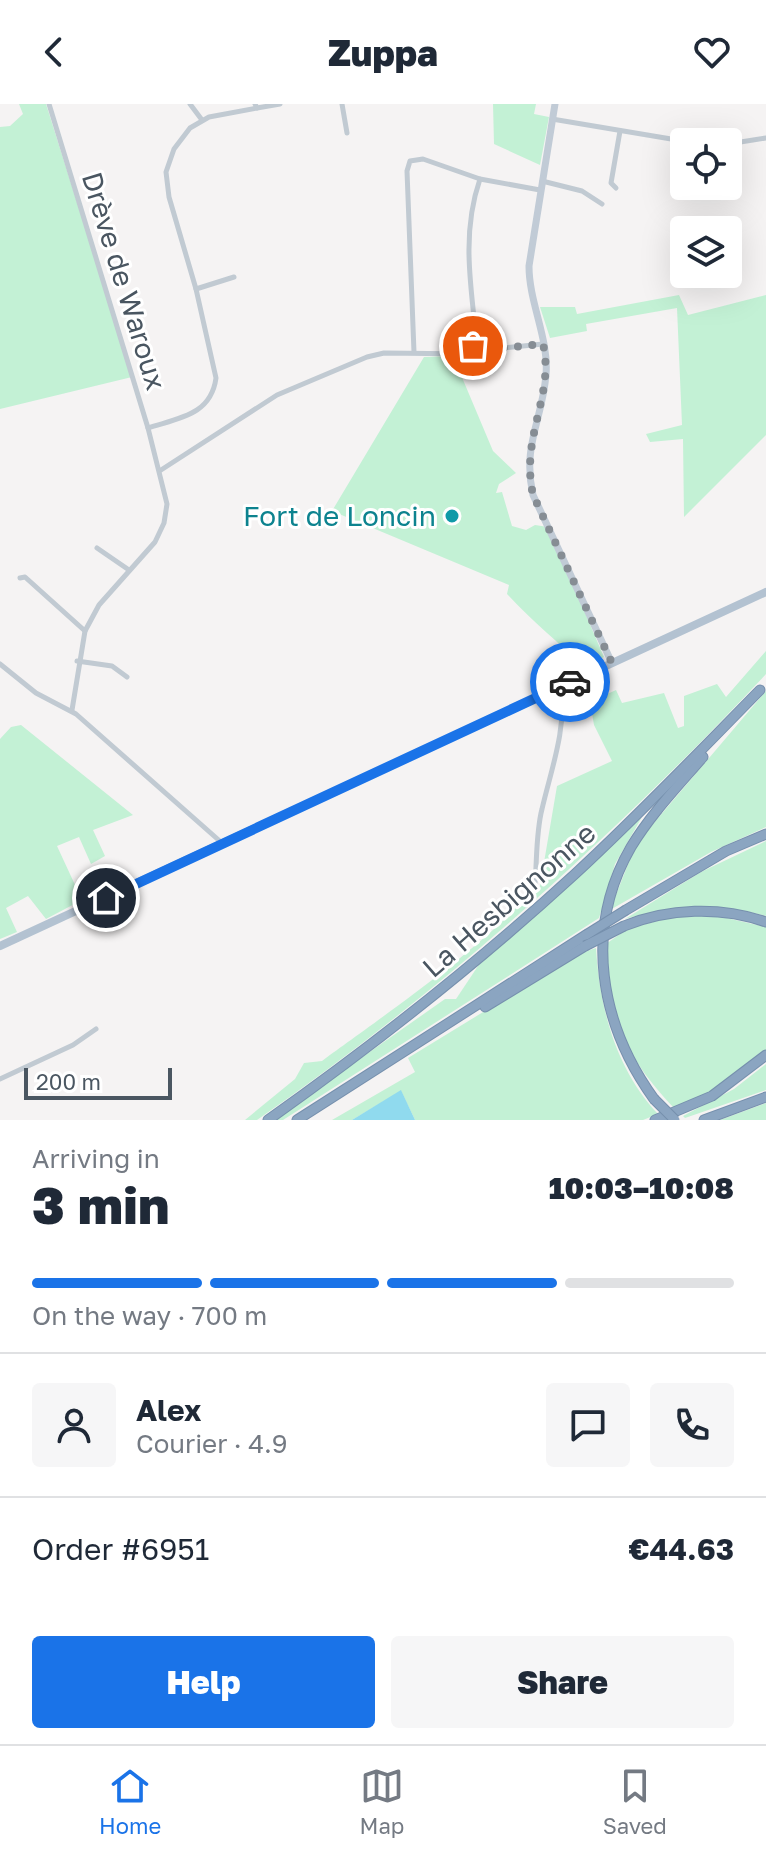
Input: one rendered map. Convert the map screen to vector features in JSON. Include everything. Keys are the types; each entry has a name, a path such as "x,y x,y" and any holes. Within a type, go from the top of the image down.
{"highway":[{"path":"675,1120 654,1099 629,1061 610,1014 602,945 609,902 623,863 645,826 763,687"},
{"name":"La Hesbignonne","path":"268,1120 377,1040 505,936 648,804 763,687"},
{"path":"297,1120 626,910 714,858 766,834"},
{"path":"371,1073 383,1070 585,946 624,926 656,916 696,912 737,915 766,922"},
{"path":"655,1120 712,1096 766,1055"},
{"path":"704,1120 766,1097"}],"main road":[{"path":"0,946 766,592"}],"street":[{"name":"Drève de Waroux","path":"49,104 161,470 167,504 164,523 155,542 99,605 85,631 77,661 72,710"},
{"path":"190,104 202,120"},
{"path":"148,428 195,413 203,408 214,392 214,364 169,197 166,172 181,137 202,120 256,106 280,104"},
{"path":"342,104 347,133"},
{"path":"555,104 529,277 546,375 529,451 530,480 533,495 612,663"},
{"path":"552,119 670,140"},
{"path":"616,188 611,183 620,131"},
{"path":"742,142 766,138"},
{"path":"414,352 407,171 410,161 423,159 480,179 540,190"},
{"path":"480,179 469,210 467,233 477,344 483,350"},
{"path":"542,181 582,191 602,204"},
{"path":"196,289 234,277"},
{"path":"472,354 472,348 477,344"},
{"path":"483,350 543,344"},
{"path":"161,470 277,395 384,353 479,356 483,350"},
{"path":"97,548 129,570"},
{"path":"20,578 25,577 85,631"},
{"path":"77,661 112,666 127,677"},
{"path":"0,664 36,693 72,710 222,844"},
{"path":"535,883 542,809 551,783 563,702 561,686"},
{"path":"0,1079 73,1045 96,1029"}],"green space":[{"path":"19,104 46,104 132,377 0,409 0,127 10,126 23,114"},
{"path":"493,104 536,104 534,114 549,117 540,165 494,144"},
{"path":"679,295 688,315 766,295 766,435 684,517 683,439 650,442 646,434 682,425 677,308 586,324 587,331 550,338 540,307 575,307 577,314"},
{"path":"453,356 493,451 516,473 499,484 496,493 502,492 512,526 526,530 535,525 548,527 604,657 584,667 507,594 509,585 332,511 424,357"},
{"path":"766,651 766,674 647,795 524,910 394,1019 257,1120 245,1120 295,1079 304,1063 322,1061 402,1002 498,925 530,886 540,886 557,786 612,761 594,725 590,702 616,690 622,703 664,693 678,728 684,726 684,696 717,684 726,697"},
{"path":"766,691 766,827 711,852 610,910 636,844"},
{"path":"21,725 133,815 93,830 105,856 91,864 79,837 57,846 82,900 46,919 28,896 6,908 17,932 0,939 0,739 11,727"},
{"path":"642,817 615,864 599,918 283,1120 273,1120 445,999 456,999 480,963"},
{"path":"766,841 766,916 730,909 696,908 625,919 701,872"},
{"path":"672,917 722,917 766,927 766,1051 723,1084 675,1109 643,1071 623,1035 611,994 606,944 627,929"},
{"path":"596,948 601,994 613,1037 631,1078 658,1114 643,1120 415,1120 401,1091 352,1120 332,1120 415,1072 408,1058 578,954"},
{"path":"766,1064 766,1090 685,1118 683,1116 734,1089"},
{"path":"766,1103 766,1120 720,1120"}],"water":[{"path":"401,1090 415,1120 352,1120"}],"way so far":[{"path":"473,346 471,353 477,356 483,350 543,344 545,350 546,375 529,451 528,469 533,495 612,663 570,682"}],"place":[{"name":"Fort de Loncin","path":"452,516"}],"route":[{"path":"106,898 570,682"}]}
